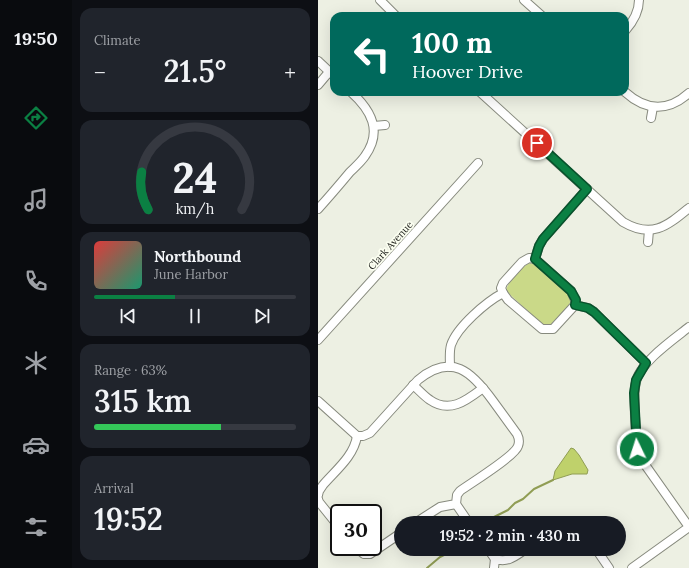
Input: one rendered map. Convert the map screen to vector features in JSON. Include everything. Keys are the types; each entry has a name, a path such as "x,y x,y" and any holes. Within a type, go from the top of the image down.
{"street":[{"path":"380,0 392,12"},
{"path":"524,0 538,12"},
{"path":"629,26 637,13 639,0"},
{"path":"318,61 330,72"},
{"path":"318,85 330,76"},
{"path":"629,95 638,102 653,107 668,106 680,101 689,93"},
{"path":"318,209 365,156 371,144 374,126 373,121 366,108 355,96"},
{"path":"484,96 623,222 634,228 649,230 661,228 672,223 689,208"},
{"path":"651,118 653,107"},
{"path":"374,126 386,125"},
{"name":"Clark Avenue","path":"318,340 478,163"},
{"path":"535,259 543,239 587,189"},
{"path":"648,242 649,230"},
{"path":"529,258 535,259 571,291 576,300 575,305 553,329 542,329 502,293 501,288 503,283 522,262 529,258"},
{"path":"450,367 451,346 454,338 487,302 502,293"},
{"path":"575,305 588,308 594,312 646,363"},
{"path":"632,568 689,527 641,459 637,449 634,393 636,380 646,363 689,327"},
{"path":"318,401 357,436 363,436 370,433 413,385 426,373 436,369 450,367 463,370 476,379 517,434 519,446 511,454 460,491 457,495 456,504 464,516"},
{"path":"413,385 430,400 447,407 465,402 483,388"},
{"path":"330,515 318,499 319,490 352,452 357,436"},
{"path":"426,516 440,507 456,504"},
{"path":"382,546 394,538"},
{"path":"493,556 495,559 503,561 514,556"},
{"path":"601,556 610,568"},
{"path":"494,568 495,559"}],"shaded area":[{"path":"530,263 538,266 569,295 571,300 568,307 549,326 543,325 506,291 515,275 523,267"},
{"path":"571,448 574,449 579,455 588,470 587,474 572,474 553,480 555,471"}],"waterway":[{"path":"496,516 508,510 534,489 553,480"},
{"path":"427,568 442,556"}],"route":[{"path":"537,143 587,189 543,239 535,259 571,291 576,300 575,305 588,308 594,312 646,363 636,380 634,393 637,449"}]}
